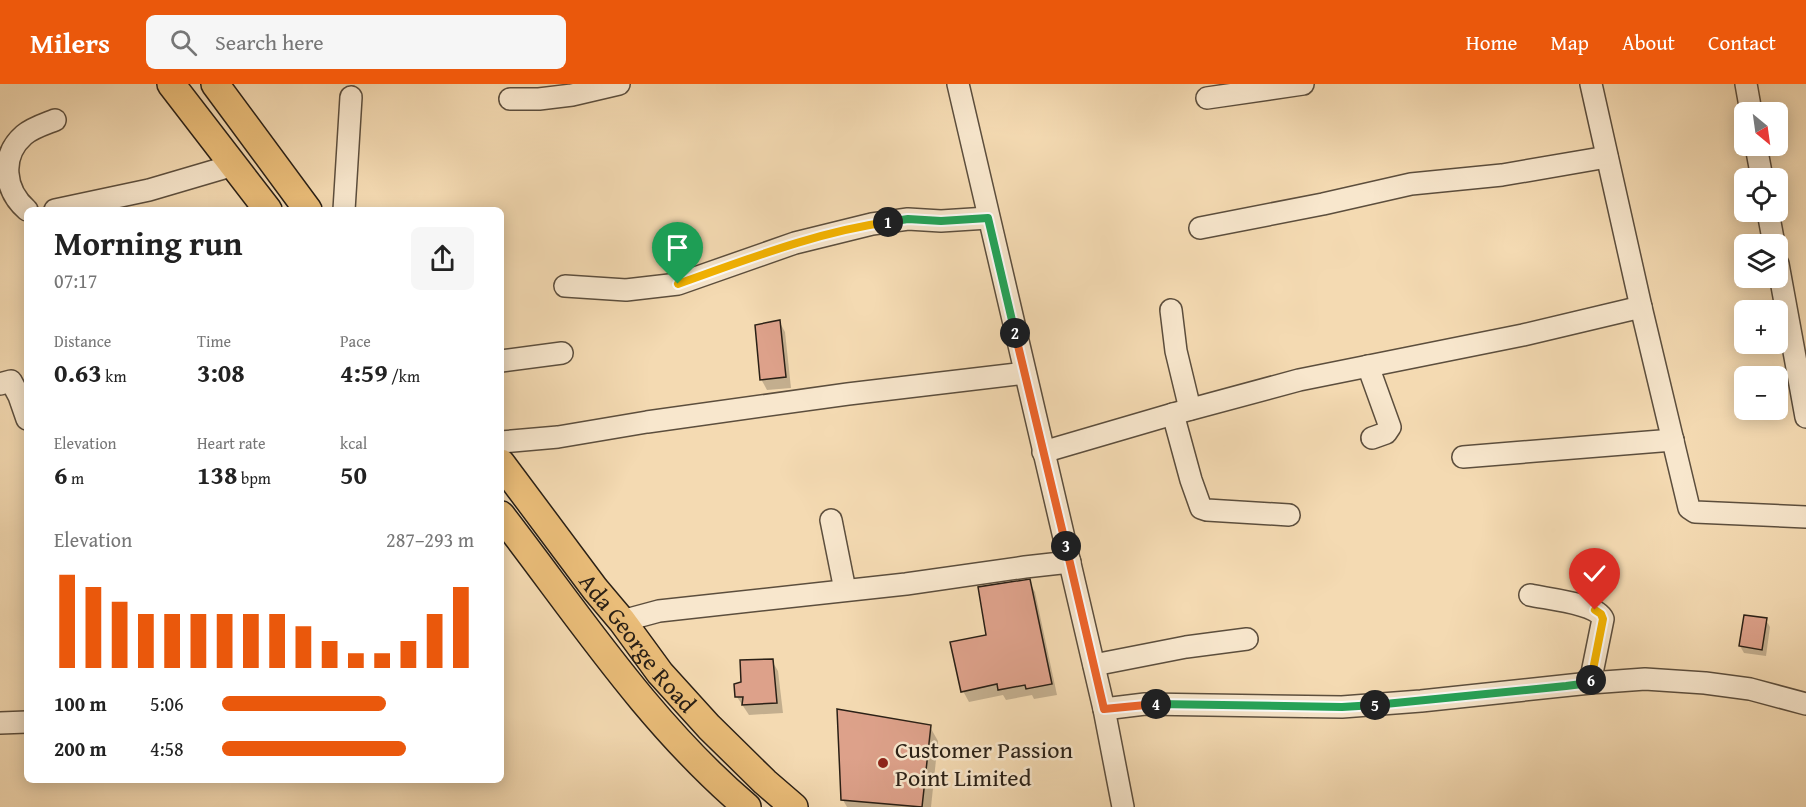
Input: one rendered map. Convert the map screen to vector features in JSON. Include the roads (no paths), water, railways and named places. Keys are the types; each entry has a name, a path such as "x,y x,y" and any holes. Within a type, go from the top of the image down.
{"main road":[{"path":"171,84 266,207"},
{"path":"214,84 306,207"},
{"name":"Ada George Road","path":"504,467 660,672 709,727 794,807"},
{"name":"Ada George Road","path":"504,519 637,695 698,762 747,807"}],"street":[{"path":"510,99 539,91 572,95 619,84"},
{"path":"958,84 1094,665 1123,807"},
{"path":"1207,98 1303,84"},
{"path":"1591,84 1641,306 1691,511 1806,517"},
{"path":"1746,84 1749,102"},
{"path":"344,207 351,97"},
{"path":"24,207 8,184 7,161 24,134 55,120"},
{"path":"1200,228 1411,184 1502,175 1607,157"},
{"path":"69,207 149,190 234,165"},
{"path":"565,286 626,290 678,284 795,243 872,224 908,219 941,221 988,218"},
{"path":"1782,288 1806,417"},
{"path":"1043,452 1181,411 1299,380 1523,335 1641,306"},
{"path":"1171,310 1181,411 1191,480 1201,508 1289,515"},
{"path":"504,362 562,353"},
{"path":"1368,366 1390,427 1386,433 1372,438"},
{"path":"504,442 558,437 848,394 1025,373"},
{"path":"0,384 11,381 24,410"},
{"path":"1463,457 1673,440"},
{"path":"831,520 845,590"},
{"path":"622,621 659,611 906,584 1070,562"},
{"path":"1530,595 1577,604 1601,614 1603,619 1590,683"},
{"path":"1094,665 1186,647 1247,639"},
{"path":"1104,709 1144,704 1342,707 1645,679 1750,689 1806,704"},
{"path":"0,723 24,722"}],"place":[{"name":"Customer Passion Point Limited","path":"883,763"}]}
